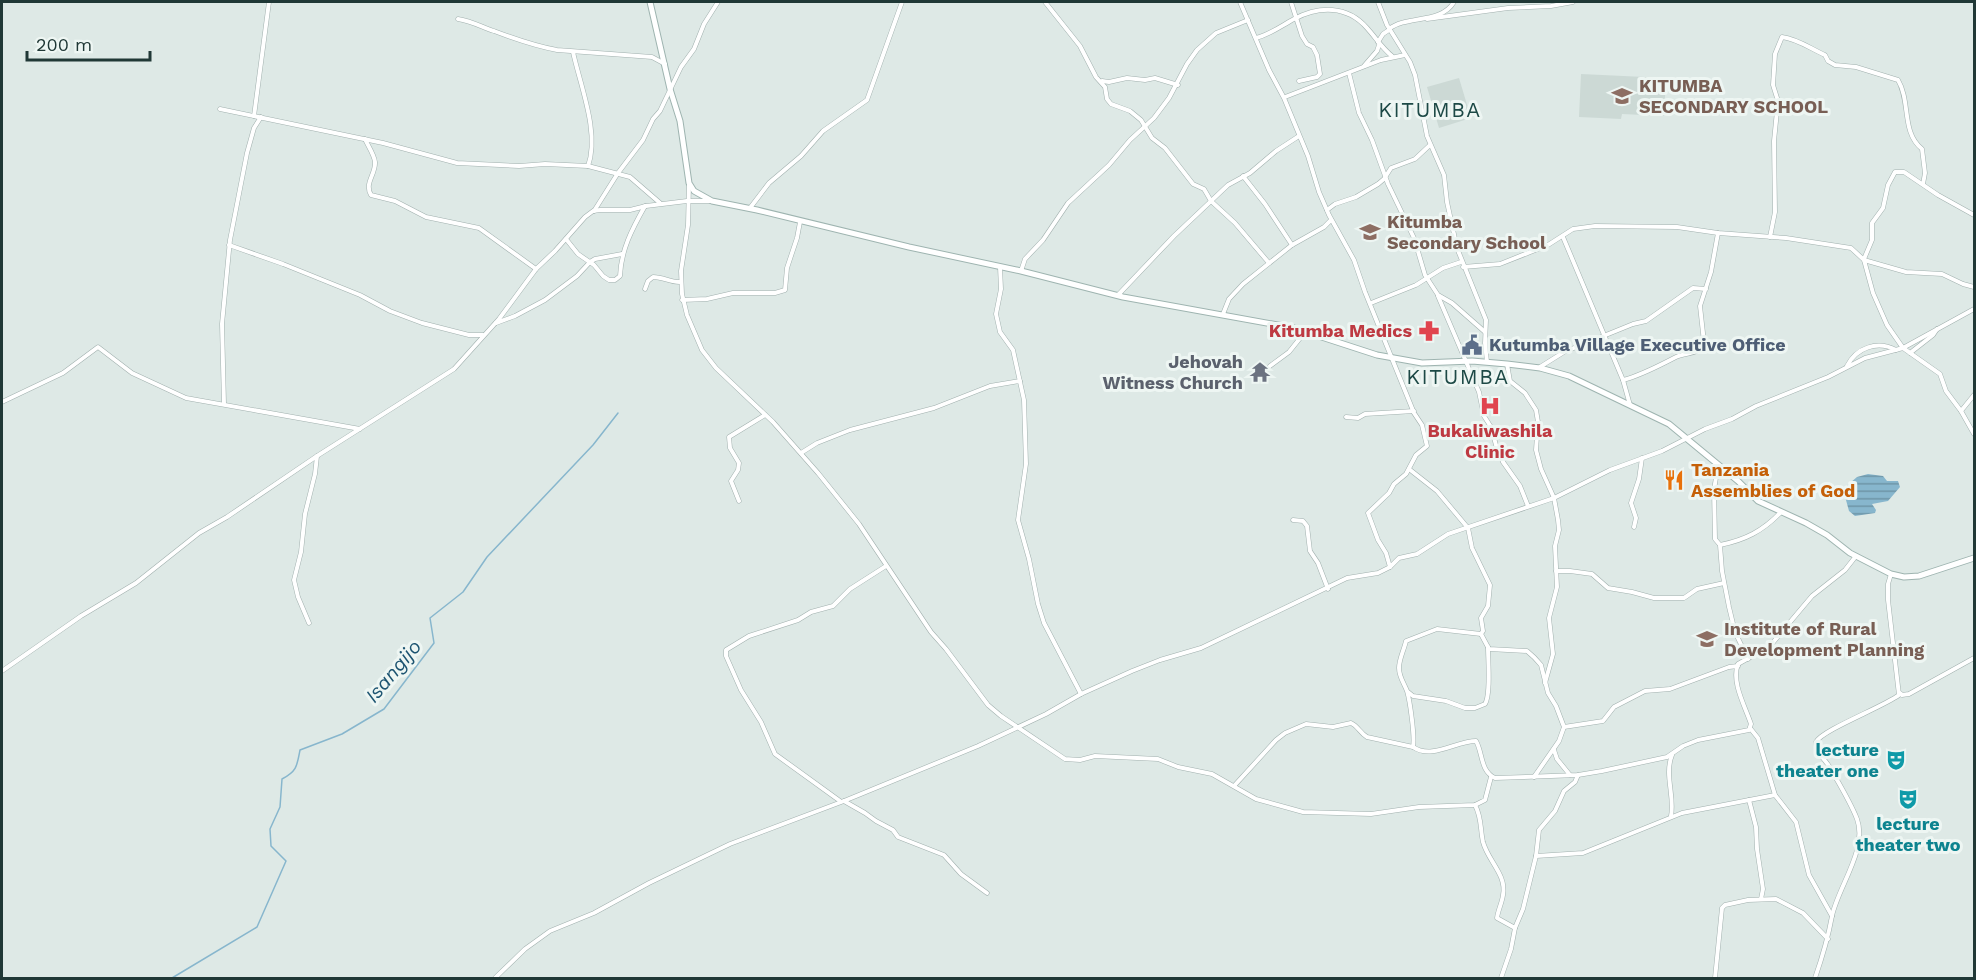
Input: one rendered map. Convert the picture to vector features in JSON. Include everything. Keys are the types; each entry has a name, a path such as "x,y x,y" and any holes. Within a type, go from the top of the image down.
{"street":[{"path":"254,116 269,2"},
{"path":"650,2 670,89 680,121 689,183 688,225 681,282 682,300 698,342 716,368 801,453 859,524 931,632 988,705 1065,759 1080,760 1095,756 1152,758 1178,767 1212,774 1256,799 1303,812 1355,815 1390,813 1419,807 1475,805 1484,802 1491,777 1481,759 1476,741 1422,751 1367,737 1351,723 1333,727 1306,724 1280,736 1234,786"},
{"path":"2,671 81,616 136,583 199,533 454,369 496,323 536,269 593,211 643,140 652,119 660,111 681,67 694,49 704,24 718,2"},
{"path":"750,209 770,183 801,156 823,131 867,100 902,2"},
{"path":"1045,2 1072,34 1091,63 1111,104 1130,111 1145,125 1152,138 1165,148 1192,183 1204,189 1211,201 1235,223 1269,263"},
{"path":"1240,2 1269,70 1284,98 1327,210 1352,255 1365,292 1414,411 1422,425 1426,448 1416,455 1406,474 1368,513 1390,567"},
{"path":"1291,2 1304,40 1314,49 1320,68 1320,74 1317,77 1299,81"},
{"path":"1378,2 1389,29 1410,62 1417,81 1430,145 1442,168 1451,223 1462,265 1486,320 1487,362"},
{"path":"1427,19 1449,8 1454,2"},
{"path":"1362,68 1373,57 1381,36 1403,21 1573,2"},
{"path":"1256,38 1273,33 1295,19 1323,9 1336,9 1362,23 1392,56"},
{"path":"458,19 527,44 557,51 652,57 666,65"},
{"path":"1021,271 1029,254 1043,240 1068,203 1109,165 1161,109 1178,85 1191,57 1212,35 1224,28 1248,20"},
{"path":"1770,237 1775,212 1774,122 1778,101 1773,86 1774,54 1782,37 1804,44 1825,55 1828,61 1835,65 1856,68 1898,80 1903,93 1910,133 1915,143 1922,149 1925,173 1923,184"},
{"path":"573,52 590,126 592,150 588,166"},
{"path":"1284,98 1392,56 1405,55"},
{"path":"1348,73 1359,113 1414,238 1420,264 1438,295 1479,392 1484,416 1491,426 1503,462 1520,486 1528,506"},
{"path":"1101,81 1155,78 1178,85"},
{"path":"220,109 365,139 457,163 588,166 632,178 661,204"},
{"path":"224,405 222,324 229,245 247,153 254,128 262,117"},
{"path":"1118,296 1174,236 1228,185 1299,136"},
{"path":"365,139 374,156 375,165 368,187 371,195 395,201 426,217 480,228 536,269"},
{"path":"1327,210 1335,204 1356,197 1381,182 1394,166 1416,159 1430,145"},
{"path":"1974,215 1900,171 1893,174 1883,208 1872,223 1872,240 1864,260 1874,296 1887,325 1903,348 1940,375 1946,391 1974,434"},
{"path":"1243,176 1292,245"},
{"path":"689,183 694,191 712,201"},
{"path":"602,197 608,210"},
{"path":"593,211 630,210 687,201 712,201 1021,271 1118,296 1305,331 1371,354 1422,363 1487,362 1540,368 1569,376 1669,424 1758,501 1820,531 1856,556 1891,574 1904,577 1918,576 1974,559"},
{"path":"566,239 578,254 606,278 615,280 620,276 622,254 627,241 646,206"},
{"path":"1223,315 1234,293 1292,245 1324,227 1331,219"},
{"path":"682,300 707,299 734,293 760,294 785,290 788,264 801,222"},
{"path":"1371,304 1427,279 1443,268 1500,264 1537,251 1573,229 1595,226 1659,226 1844,246 1855,251 1864,260 1906,272 1942,274 1974,287"},
{"path":"1623,380 1703,348 1700,310 1711,272 1718,233"},
{"path":"1563,237 1623,380 1630,405"},
{"path":"229,245 360,295 387,310 422,323 469,335 484,335"},
{"path":"496,323 515,316 553,295 590,262 606,256 622,254"},
{"path":"1000,267 1001,289 996,314 1000,332 1013,350 1024,400 1026,457 1018,507 1019,527 1044,623 1081,694"},
{"path":"645,289 653,277 670,282 681,282"},
{"path":"1540,368 1556,356 1633,324 1646,321 1692,288 1706,289"},
{"path":"1438,295 1485,332"},
{"path":"495,978 525,949 550,931 594,913 649,883 730,844 842,801 1018,728 1081,694 1160,660 1201,648 1352,577 1373,575 1390,567 1399,558 1417,554 1448,534 1554,498 1610,470 1732,419 1756,406 1828,377 1846,367 1874,355 1903,348 1974,309"},
{"path":"1910,353 1933,335 1937,328"},
{"path":"1270,366 1289,352 1305,331"},
{"path":"1846,367 1854,355 1866,348 1887,346 1898,350"},
{"path":"2,402 63,373 98,347 132,373 174,394 201,402 361,429"},
{"path":"1507,364 1510,381 1525,393 1535,406 1538,422 1536,441 1538,458 1554,498 1558,530 1555,540 1557,587 1550,618 1552,654 1545,682"},
{"path":"801,453 816,443 850,430 934,408 990,386 1020,381"},
{"path":"1961,411 1974,395"},
{"path":"1346,417 1358,418 1365,414 1414,411"},
{"path":"739,501 731,481 738,470 739,463 730,448 729,437 765,415"},
{"path":"309,623 298,597 294,580 317,456"},
{"path":"1634,527 1636,518 1631,503 1640,479 1642,458"},
{"path":"1718,465 1714,490 1715,539 1720,545 1724,583 1735,632 1748,659"},
{"path":"1409,469 1437,491 1468,528 1472,548 1490,585 1488,606 1481,618 1483,631 1480,634"},
{"path":"1720,545 1742,540 1764,529 1781,512"},
{"path":"1293,520 1303,521 1307,526 1310,551 1318,563 1328,589"},
{"path":"1564,727 1603,721 1614,707 1648,690 1670,689 1729,667 1738,666 1770,646 1812,596 1845,570 1856,556"},
{"path":"886,566 850,589 833,606 749,636 726,650 726,656 775,754 842,801 893,830 898,837 944,855 961,874 987,894"},
{"path":"1556,571 1592,574 1608,588 1654,598 1684,598 1697,590 1724,583"},
{"path":"1891,574 1888,600 1900,693"},
{"path":"1413,747 1412,716 1399,667 1406,641 1408,638 1437,629 1480,634 1489,649 1527,651 1541,665 1548,693 1564,727 1554,750 1534,777"},
{"path":"1407,691 1413,696 1446,701 1465,708 1475,708 1485,704 1490,693 1487,676 1488,646"},
{"path":"1900,693 1909,694 1974,658"},
{"path":"1738,666 1736,681 1750,728 1758,738 1775,795 1796,822 1809,875 1832,915"},
{"path":"1815,978 1828,939 1832,915 1849,875 1860,829 1832,771 1818,752 1816,742 1822,734 1875,709 1900,693"},
{"path":"1491,777 1578,775 1662,759 1698,740 1747,731 1750,728"},
{"path":"1554,750 1557,759 1570,775"},
{"path":"1671,817 1673,801 1669,765 1672,754"},
{"path":"1501,978 1511,949 1515,928 1523,909 1536,856 1539,830 1555,811 1564,791 1575,782 1578,775"},
{"path":"1536,856 1583,853 1671,817 1775,795"},
{"path":"1749,800 1756,827 1763,889 1761,900"},
{"path":"1475,805 1481,819 1483,842 1498,868 1503,885 1503,897 1497,918 1515,928"},
{"path":"1715,978 1722,908 1725,904 1776,899 1796,909 1822,930 1828,939"}],"shaded area":[{"name":"KITUMBA SECONDARY SCHOOL","path":"1581,74 1666,78 1664,116 1622,114 1621,119 1579,117"},
{"path":"1459,78 1471,118 1439,128 1427,87"}],"water":[{"path":"1868,474 1883,476 1887,481 1898,481 1900,487 1888,501 1872,504 1876,510 1875,513 1855,516 1849,511 1843,489 1857,477"}],"waterway":[{"name":"Isangijo","path":"172,978 257,927 286,861 271,846 270,829 280,807 282,779 296,768 300,750 342,734 384,709 434,643 430,618 463,592 487,557 593,445 618,413"}],"place":[{"name":"KITUMBA SECONDARY SCHOOL","path":"1622,96"},
{"name":"Kitumba Secondary School","path":"1370,232"},
{"name":"Kitumba Medics","path":"1429,331"},
{"name":"Kutumba Village Executive Office","path":"1472,345"},
{"name":"Jehovah Witness Church","path":"1260,372"},
{"name":"Bukaliwashila Clinic","path":"1490,406"},
{"name":"Tanzania Assemblies of God","path":"1674,480"},
{"name":"Institute of Rural Development Planning","path":"1707,639"},
{"name":"lecture theater one","path":"1896,760"},
{"name":"lecture theater two","path":"1908,799"}],"district":[{"name":"KITUMBA","path":"1430,110"},
{"name":"KITUMBA","path":"1458,377"}]}
